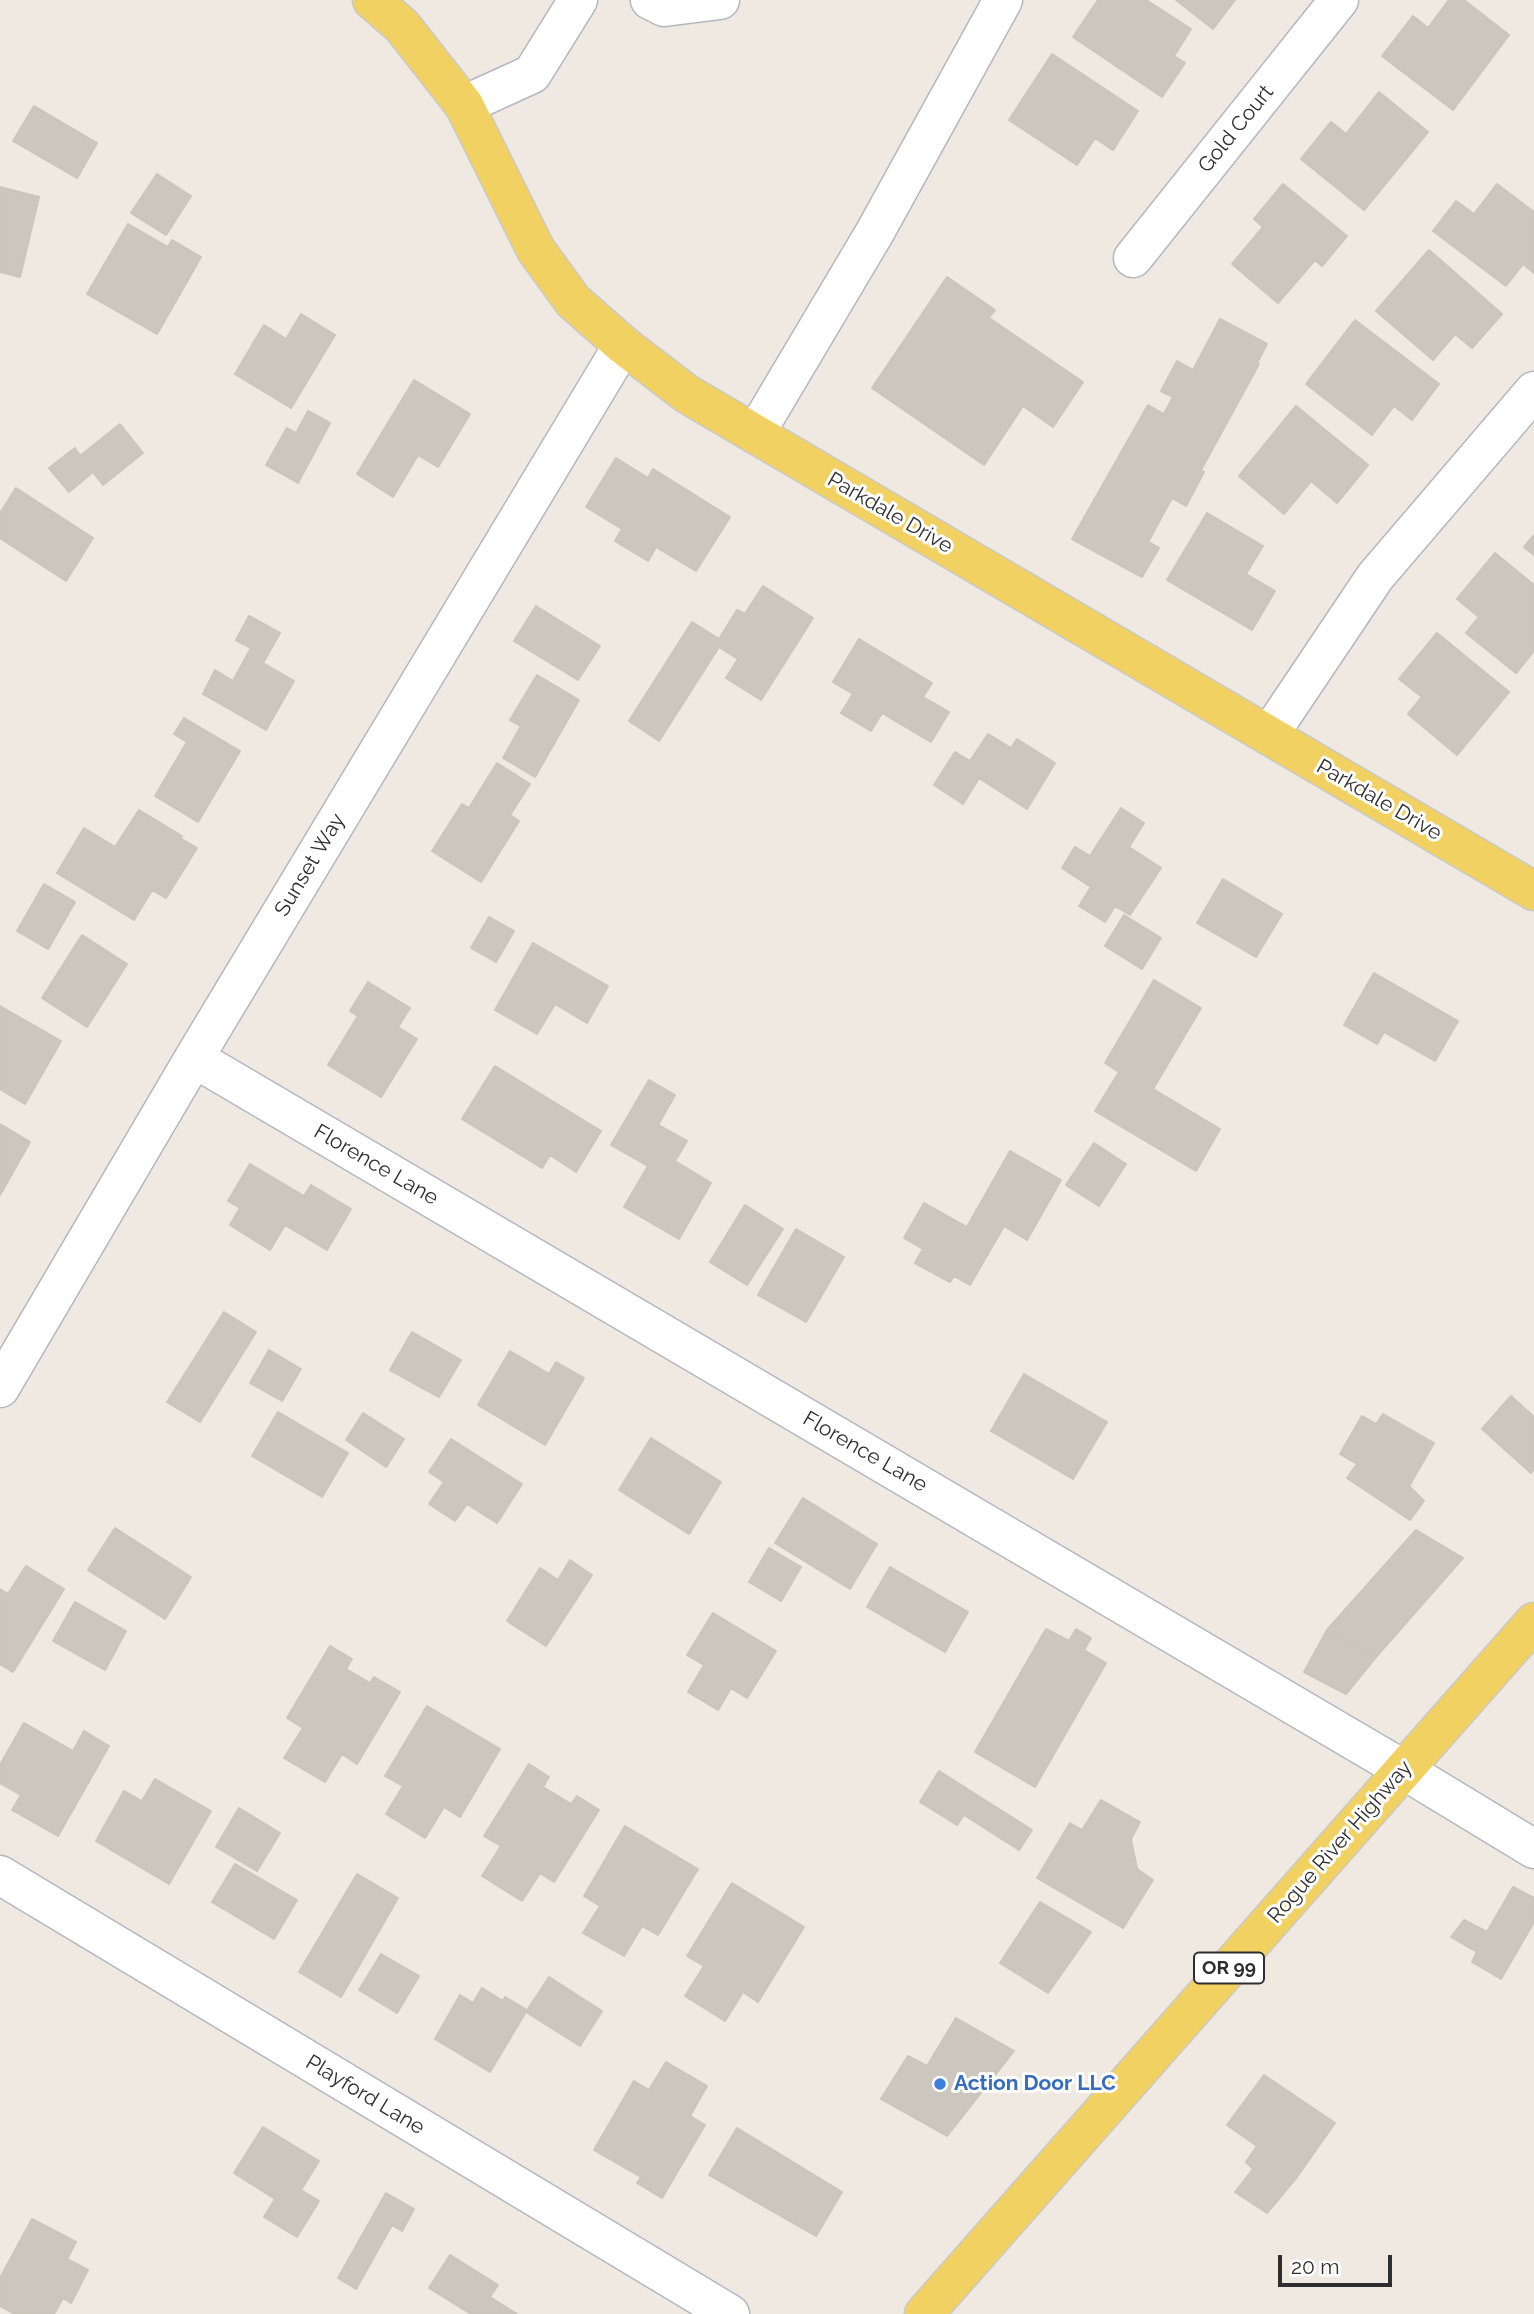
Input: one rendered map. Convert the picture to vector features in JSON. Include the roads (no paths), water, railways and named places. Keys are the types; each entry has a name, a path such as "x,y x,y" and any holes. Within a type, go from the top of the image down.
{"main road":[{"name":"Parkdale Drive","path":"372,0 402,26 464,105 536,250 573,301 623,345 687,394 1534,891"},
{"name":"Rogue River Highway","path":"924,2314 1534,1622"}],"street":[{"path":"464,105 532,74 579,0"},
{"path":"650,0 664,7 720,0"},
{"path":"755,434 875,232 1003,0"},
{"name":"Gold Court","path":"1133,258 1339,0"},
{"name":"Sunset Way","path":"0,1388 194,1058 623,345"},
{"path":"1269,735 1375,576 1534,391"},
{"name":"Florence Lane","path":"194,1058 1534,1849"},
{"name":"Playford Lane","path":"0,1875 730,2314"}],"place":[{"name":"Action Door LLC","path":"940,2084"}]}
